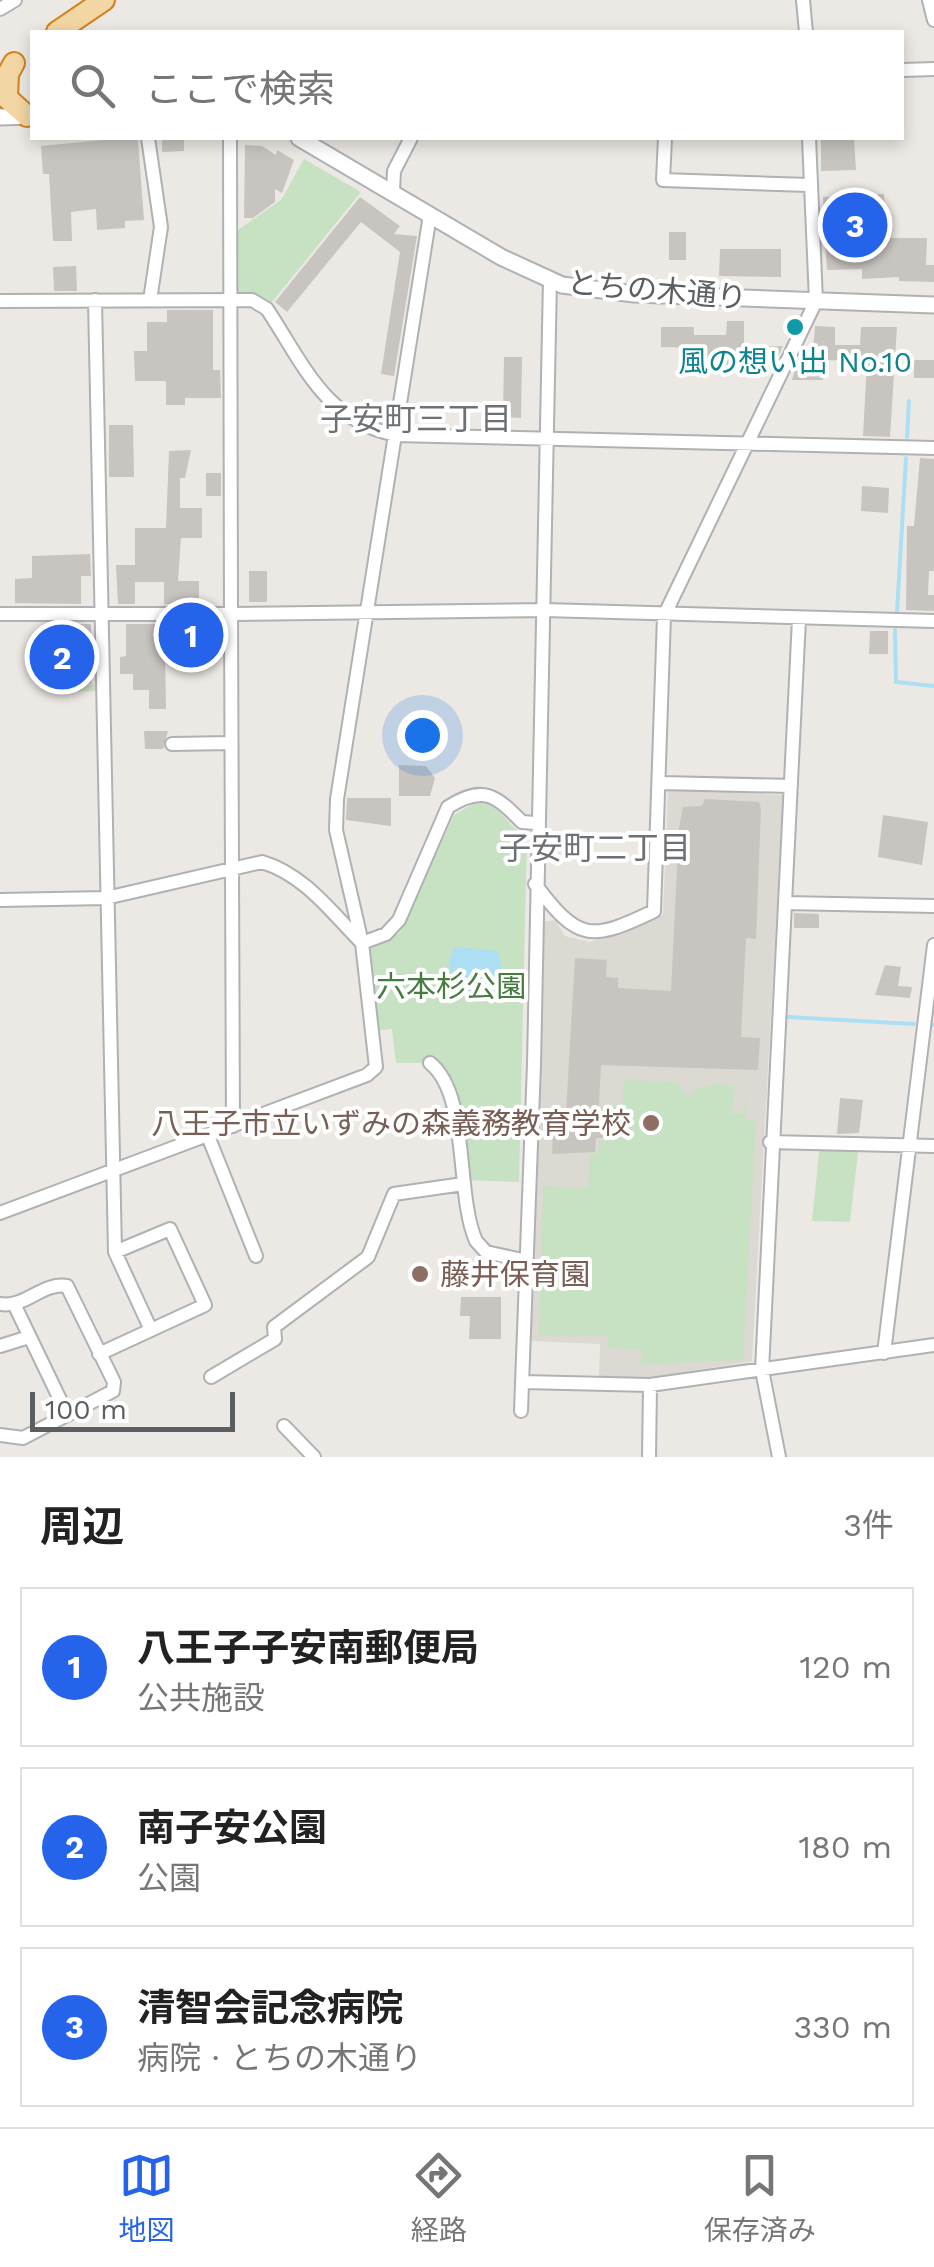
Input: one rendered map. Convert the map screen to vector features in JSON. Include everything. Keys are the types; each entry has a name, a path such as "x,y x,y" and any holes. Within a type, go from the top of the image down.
{"highway":[{"path":"60,30 104,0"},
{"path":"30,51 7,68 6,98 30,116"}],"street":[{"path":"0,10 15,0"},
{"path":"803,0 806,30"},
{"path":"929,0 934,20"},
{"path":"904,70 934,69"},
{"path":"0,117 30,116"},
{"path":"148,140 161,227 150,300"},
{"path":"230,140 233,1126"},
{"name":"とちの木通り","path":"303,140 550,280 620,294 934,305"},
{"path":"393,191 394,172 410,140"},
{"path":"664,140 662,180 810,185"},
{"path":"536,884 564,922 586,931 610,930 654,911 664,616 816,301 809,140"},
{"path":"0,1213 384,1066 336,830 337,799 430,215"},
{"path":"521,1411 550,440 550,280"},
{"path":"95,300 115,1252 151,1330"},
{"path":"0,301 252,300 267,309 340,412 366,429 396,435 934,448"},
{"path":"0,614 545,610 934,621"},
{"path":"779,1457 762,1370 798,620"},
{"path":"172,744 231,742"},
{"path":"661,783 792,786"},
{"path":"362,943 386,934 399,920 448,807 466,796 486,795 498,798 522,822 536,823"},
{"path":"0,900 106,898 262,862 283,869 304,883 362,943"},
{"path":"784,903 934,906"},
{"path":"884,1353 908,1145 928,1046 934,945"},
{"path":"430,1063 440,1071 451,1098 471,1230 482,1249 513,1262 527,1261"},
{"path":"208,1136 256,1256"},
{"path":"770,1142 934,1146"},
{"path":"210,1377 275,1339 274,1328 368,1258 394,1194 463,1184"},
{"path":"99,1354 205,1305 170,1229 115,1252"},
{"path":"0,1304 15,1306 57,1284 66,1286 114,1382 112,1391 23,1438 0,1436"},
{"path":"15,1306 67,1414"},
{"path":"0,1346 29,1337"},
{"path":"523,1382 650,1384 934,1346"},
{"path":"649,1457 650,1384"},
{"path":"284,1426 314,1457"}],"shaded area":[{"name":"八王子市立いずみの森義務教育学校","path":"668,789 783,795 752,1361 649,1378 599,1377 600,1344 530,1341 542,922 555,920 565,936 590,942 663,915"}],"green space":[{"path":"304,159 361,192 268,307 233,291 235,232 281,200"},
{"path":"49,621 68,621 68,628 74,629 75,685 98,685 98,691 50,692"},
{"name":"六本杉公園","path":"476,802 499,811 527,837 519,1182 463,1180 451,1098 430,1063 396,1063 392,1029 372,1031 362,946 400,933 454,815"},
{"path":"624,1080 678,1082 686,1096 691,1096 692,1090 716,1084 735,1086 732,1114 743,1114 747,1090 746,1119 756,1122 743,1360 642,1364 641,1350 608,1348 607,1335 539,1336 543,1186 588,1188 590,1154 598,1154 599,1142 606,1142 602,1105 622,1106"},
{"path":"820,1143 859,1144 850,1222 812,1221"}],"water":[{"path":"455,947 498,951 501,965 496,990 454,994 449,960"}],"building":[{"path":"138,140 144,220 125,221 125,228 97,230 96,209 71,212 72,241 53,241 49,174 43,174 41,146"},
{"path":"162,140 184,140 184,151 162,152"},
{"path":"821,140 854,140 856,170 821,171"},
{"path":"245,145 262,146 276,155 277,150 294,160 282,193 275,189 275,202 253,218 244,218"},
{"path":"884,194 886,238 927,238 926,265 934,265 934,282 899,281 899,277 862,279 862,269 827,270 823,197"},
{"path":"360,197 400,226 394,234 417,236 394,376 381,374 400,252 361,222 287,312 275,302"},
{"path":"669,232 686,232 686,260 669,260"},
{"path":"720,249 781,249 781,277 719,276"},
{"path":"76,266 77,291 54,291 53,267"},
{"path":"167,310 213,310 213,370 220,370 221,398 185,398 185,405 166,405 166,381 135,381 134,351 147,351 147,322 167,322"},
{"path":"727,321 744,321 744,347 783,346 771,371 704,367 705,348 661,347 661,327 694,327 694,335 726,335"},
{"path":"815,326 835,327 835,345 860,345 861,327 897,327 890,437 863,436 867,361 822,360 823,380 792,380 797,364 812,364"},
{"path":"504,357 522,357 521,418 503,417"},
{"path":"914,360 934,360 934,378 914,378"},
{"path":"109,425 133,425 134,477 109,477"},
{"path":"191,450 185,478 180,478 180,508 202,508 202,538 181,538 178,581 199,581 199,604 164,604 164,582 135,582 135,604 118,604 116,565 135,565 135,528 166,528 169,451"},
{"path":"920,458 934,459 934,571 929,571 928,595 934,595 934,611 906,610 907,526 914,526"},
{"path":"206,473 221,473 221,496 206,496"},
{"path":"862,486 889,488 888,513 861,511"},
{"path":"90,554 91,576 81,576 81,604 15,603 15,579 32,578 32,556"},
{"path":"249,571 267,571 267,602 249,602"},
{"path":"76,624 91,624 91,684 76,684"},
{"path":"126,624 221,624 221,634 196,634 196,649 165,652 166,709 149,709 149,690 133,690 133,674 120,674 120,657 126,656"},
{"path":"870,631 888,631 888,654 869,654"},
{"path":"144,731 168,731 163,749 145,749"},
{"path":"399,765 426,766 435,778 430,796 399,796"},
{"path":"347,798 391,798 391,826 346,820"},
{"path":"705,799 759,802 761,809 756,939 746,938 741,1037 760,1038 758,1070 601,1065 598,1124 604,1124 604,1138 596,1138 595,1152 552,1154 553,1129 565,1130 575,958 607,960 606,977 618,978 618,988 671,991 679,828 683,807 702,806"},
{"path":"883,815 928,822 922,865 878,857"},
{"path":"794,913 819,914 819,928 794,928"},
{"path":"885,965 901,967 898,986 912,987 910,998 875,995"},
{"path":"840,1098 863,1100 859,1133 837,1134"},
{"path":"461,1297 501,1297 501,1339 469,1339 470,1316 460,1316"}],"waterway":[{"path":"907,437 909,401"},
{"path":"897,612 906,458"},
{"path":"895,630 896,682 934,686"},
{"path":"788,1017 914,1024"}],"place":[{"name":"清智会記念病院","path":"855,225"},
{"name":"風の想い出 No.10","path":"795,327"},
{"name":"八王子子安南郵便局","path":"191,635"},
{"name":"南子安公園","path":"62,657"},
{"name":"八王子市立いずみの森義務教育学校","path":"651,1123"},
{"name":"藤井保育園","path":"420,1274"}],"district":[{"name":"子安町三丁目","path":"416,419"},
{"name":"子安町二丁目","path":"595,848"}]}
